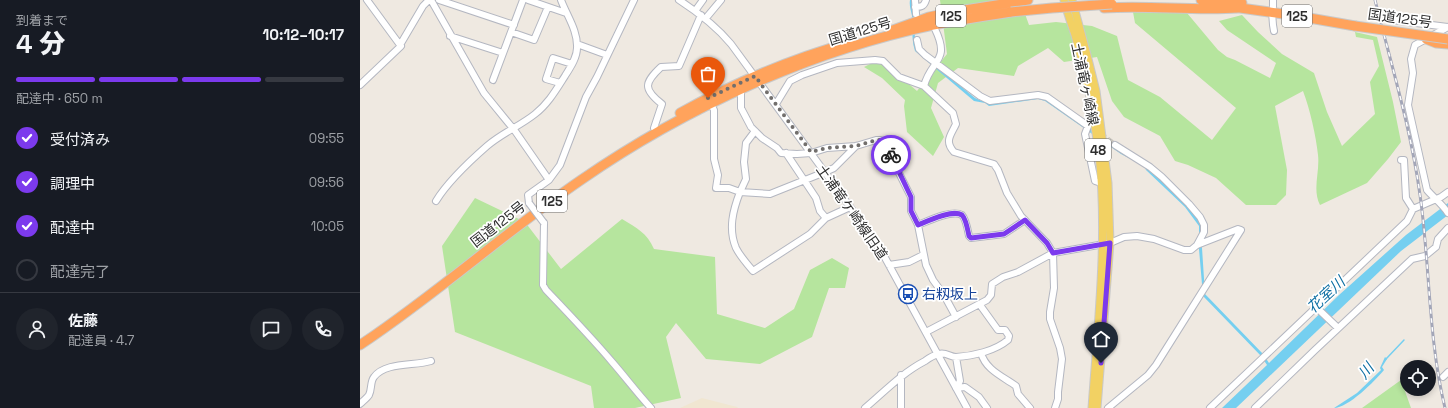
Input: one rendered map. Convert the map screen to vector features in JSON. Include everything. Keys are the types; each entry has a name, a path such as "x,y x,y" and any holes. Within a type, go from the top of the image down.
{"highway":[{"path":"894,32 929,17 1028,0"},
{"name":"国道125号","path":"360,338 407,305 579,174 654,128 708,98 757,79 894,32 1010,9 1077,0"},
{"name":"国道125号","path":"1201,0 1272,6 1356,23 1448,38"},
{"path":"894,32 935,29 981,20 1035,13 1111,7 1188,8 1212,10 1233,3"},
{"name":"国道125号","path":"1010,9 1112,4 1233,3"},
{"name":"国道125号","path":"1356,23 1448,33"},
{"path":"1426,39 1436,43 1448,44"},
{"name":"国道125号","path":"360,345 412,308 582,179 650,135 740,90 757,79"}],"main road":[{"name":"土浦竜ヶ崎線","path":"1064,0 1071,10 1088,55 1096,91 1108,183 1097,408"},
{"name":"土浦竜ヶ崎線","path":"1072,0 1071,10 1089,93 1098,151 1106,243 1100,288 1092,408"}],"street":[{"path":"367,0 400,45"},
{"path":"360,84 401,46 400,45 424,6 430,0 484,93 512,128 549,180"},
{"path":"439,0 514,25"},
{"path":"493,80 523,0"},
{"path":"528,0 566,13"},
{"path":"436,201 443,190 488,145 534,115 543,108 554,94 572,64 577,52 577,44 573,26 561,0"},
{"path":"634,0 586,97 560,165 549,180 528,195 529,203 544,223 543,285 590,336 635,391 651,408"},
{"name":"土浦竜ケ崎線旧道","path":"679,0 703,17 723,35 776,104 850,207 889,265 967,408"},
{"path":"695,11 703,0"},
{"path":"654,128 662,104 655,98 648,87 647,82 661,67 678,66 703,17 721,0"},
{"path":"914,0 916,14"},
{"path":"915,7 925,5 926,0"},
{"path":"1272,6 1274,31"},
{"path":"511,32 534,40 548,7"},
{"path":"1392,20 1448,27"},
{"path":"1448,27 1415,45 1411,59 1413,73 1408,105 1427,190 1448,213"},
{"path":"924,86 927,77 940,58 942,48 935,29"},
{"path":"450,36 503,52"},
{"path":"1405,36 1426,39"},
{"path":"916,40 919,49 980,96 990,101 1038,95 1047,97 1088,126 1085,134 1095,181 1101,183"},
{"path":"577,44 608,55"},
{"path":"560,83 546,79 553,58 572,64"},
{"path":"776,104 790,81 802,75 837,63 875,60 882,61 899,77 924,86 953,114 956,124 948,139 950,147 954,152 994,164 1013,204 1025,220 1047,243 1053,253 1054,288 1050,319 1062,358 1058,399 1055,408"},
{"path":"740,90 741,108 751,127 781,152 797,154 827,148 856,146 876,140 883,142 911,197 911,211 918,225 926,265 933,280 944,295 956,317"},
{"path":"711,104 714,110 714,160 718,175 716,188 729,188 740,192 770,194 834,168 856,146"},
{"path":"755,131 746,143 744,162 746,178 733,211 732,227 736,248 753,271 810,234 826,218 850,207"},
{"path":"1115,145 1150,167 1162,177 1192,209 1204,225 1204,232 1198,245"},
{"path":"786,153 816,198 820,211 826,218"},
{"path":"1401,160 1404,160 1406,198 1413,209"},
{"path":"1210,408 1407,221 1413,209 1437,200 1448,192"},
{"path":"918,225 946,214 959,214 964,218 969,236 971,238 1004,234 1025,220"},
{"path":"1255,408 1412,259 1425,256 1436,247 1438,239 1448,228"},
{"path":"926,332 987,300 991,295 992,284 1003,277 1018,272 1053,253 1106,243 1124,237 1137,236 1154,238 1184,250 1191,250 1198,245 1238,229 1241,230 1156,365 1148,375 1108,408"},
{"path":"889,265 909,262 923,255"},
{"path":"865,408 901,376 917,365 938,354 945,353 956,357 981,353 1003,344 1008,340 1009,336 1005,330 998,330 980,304"},
{"path":"1316,307 1338,328"},
{"path":"981,353 987,365 993,371 1016,386 1018,394 1030,408"},
{"path":"956,357 960,381 956,388"},
{"path":"360,404 369,395 373,377 379,372 397,365 431,360"},
{"path":"1443,377 1448,372"},
{"path":"901,376 901,408"},
{"path":"956,388 966,387 979,397 987,408"}],"shaded area":[{"path":"702,398 737,407 738,408 680,408"}],"green space":[{"path":"940,0 1020,0 1029,25 1056,22 1092,26 1117,36 1128,80 1160,97 1212,140 1236,108 1135,23 1133,12 1187,13 1218,50 1227,57 1270,78 1276,63 1227,30 1219,21 1242,15 1282,54 1314,73 1327,112 1342,146 1375,114 1370,82 1379,66 1373,40 1356,37 1355,32 1377,37 1401,142 1367,183 1320,205 1316,187 1318,161 1317,148 1310,114 1303,91 1275,106 1287,170 1286,195 1276,205 1246,205 1216,178 1188,165 1175,161 1160,136 1124,117 1112,101 1097,57 1064,62 1048,48 1018,66 1014,76 958,68 938,83 931,108 944,137 933,156 907,132 904,106 905,100 882,78 864,67 880,59 917,91 947,54"},
{"path":"475,198 525,222 561,269 622,219 645,235 654,249 715,257 717,314 765,328 794,309 810,270 832,258 849,268 845,288 829,288 812,337 760,364 706,359 676,323 666,337 681,398 635,408 594,408 591,386 455,332 442,246"},
{"path":"1400,381 1400,396 1407,396 1411,408 1362,408"}],"water":[{"path":"910,0 913,0 915,16 915,42 917,50 975,98 982,101 1038,96 1047,99 1139,164 1121,154 1045,101 1038,99 989,106 985,103 974,101 915,51"},
{"path":"1145,167 1160,178 1198,218 1202,225 1205,294 1263,354 1269,363 1339,295 1406,235 1448,203 1448,215 1401,251 1236,408 1222,408 1267,365 1261,356 1203,296 1199,249 1199,226 1185,207 1146,170"},
{"path":"1385,357 1387,359 1382,367 1384,370 1374,381 1354,399 1340,407 1334,408 1357,393 1381,370 1380,368"}],"waterway":[{"name":"川","path":"1386,359 1404,340"}],"tunnel":[{"path":"1100,134 1115,145"}],"railway":[{"path":"1375,0 1406,121 1416,170 1423,221 1435,355 1445,408"}],"way so far":[{"path":"708,98 755,76 811,152 827,148 856,146 880,140 886,145 891,155"}],"place":[{"name":"右籾坂上","path":"908,294"}],"route":[{"path":"891,155 911,197 911,211 918,225 946,214 959,214 964,218 969,236 971,238 1004,234 1025,220 1047,243 1053,253 1110,243 1101,363"}],"water label":[{"name":"花室川","path":"1326,295"}]}
